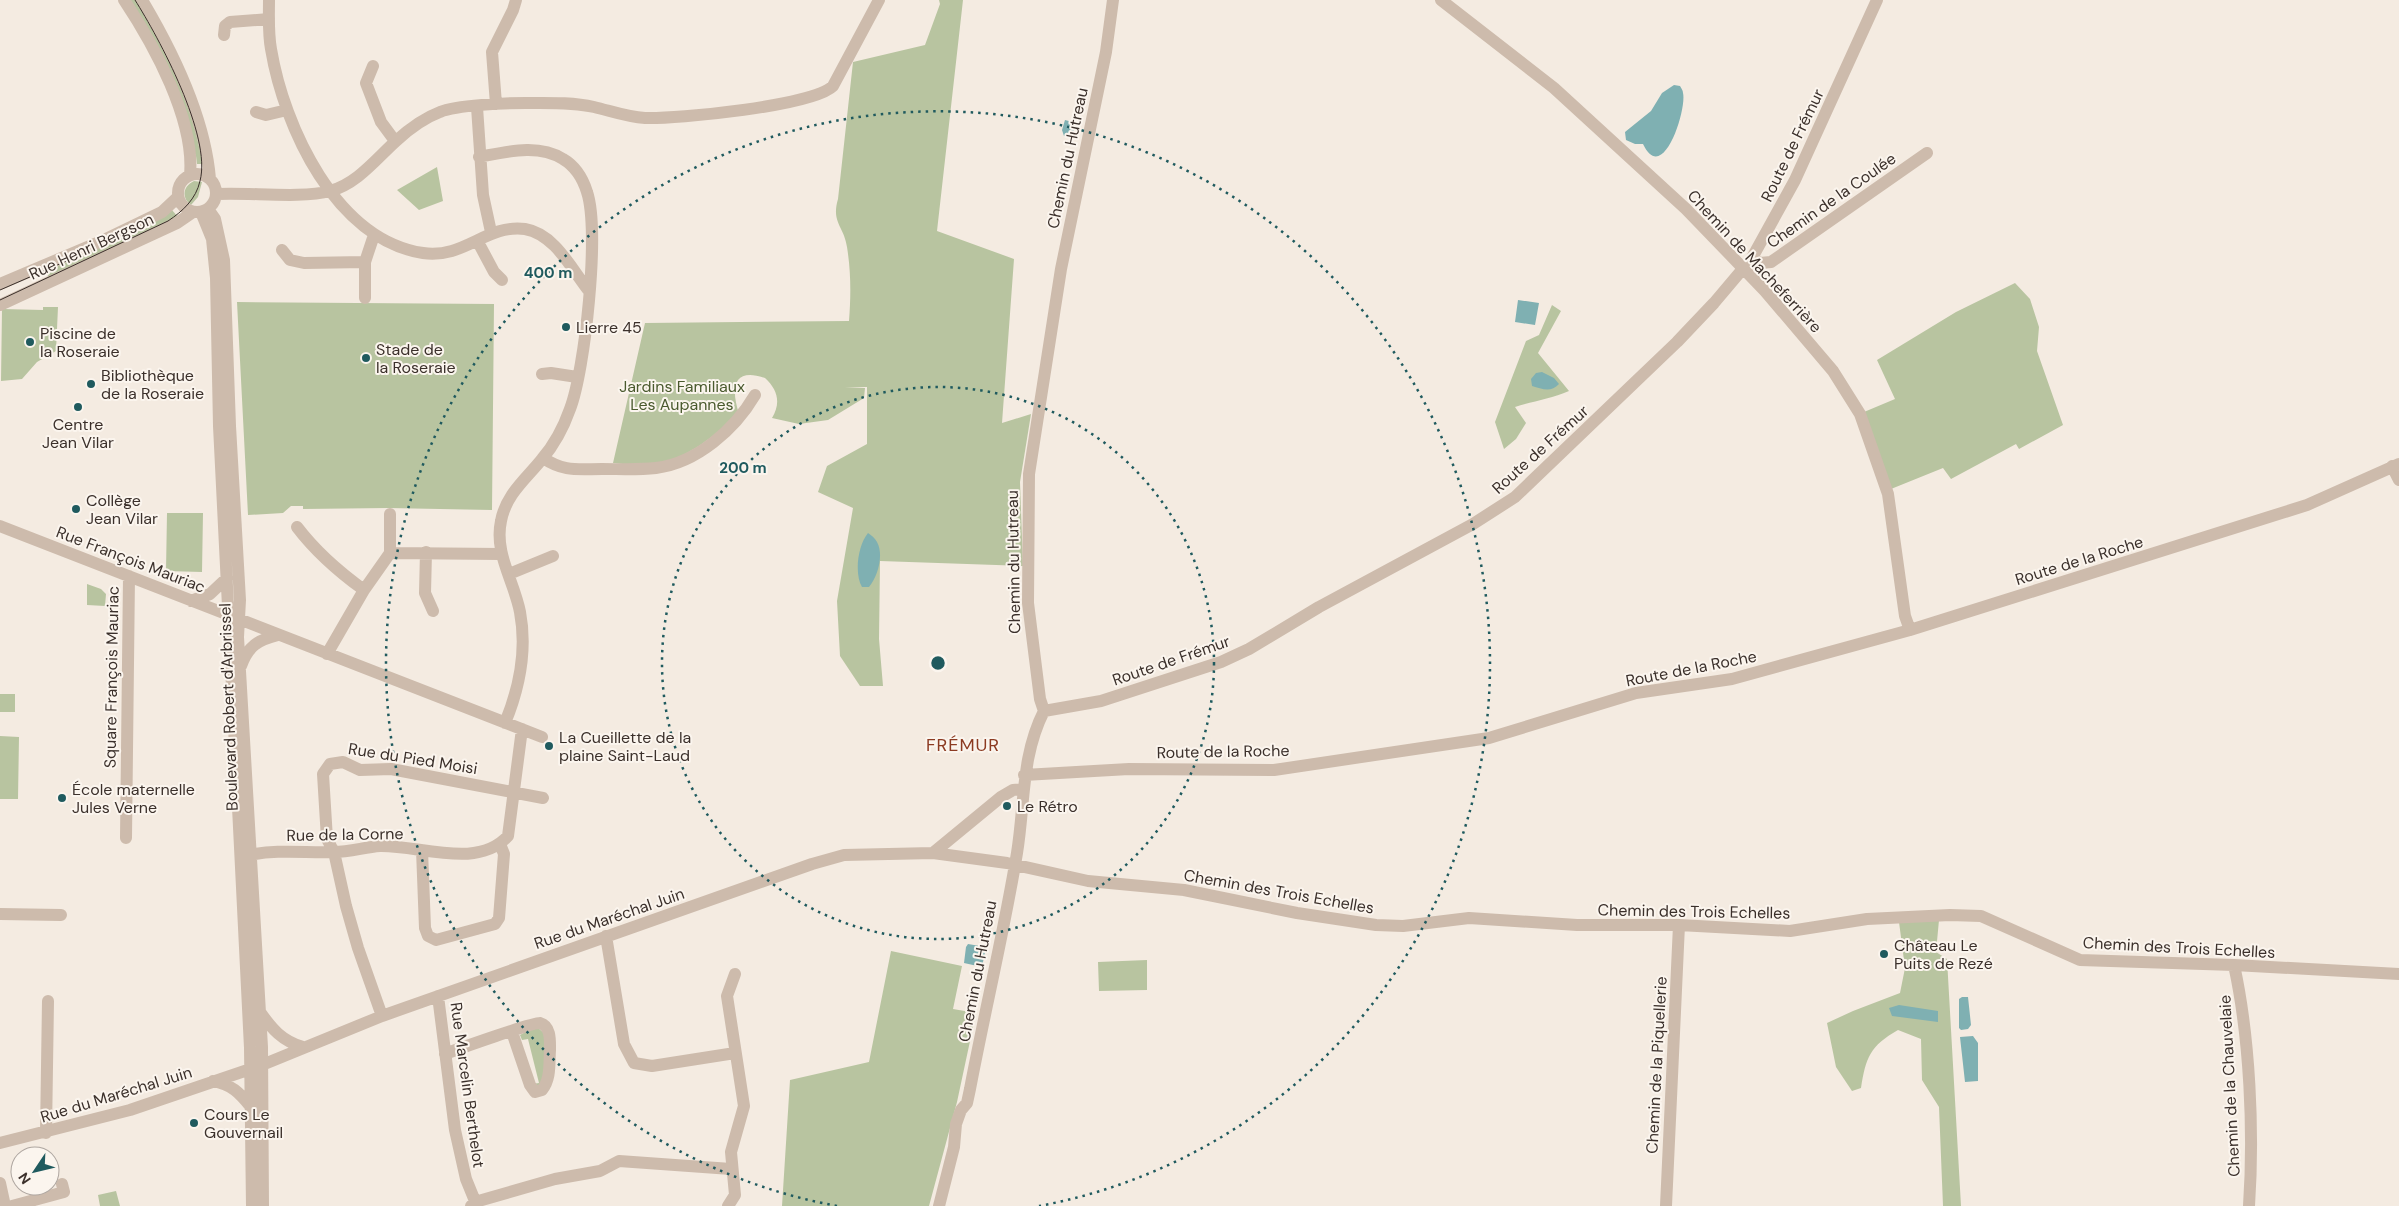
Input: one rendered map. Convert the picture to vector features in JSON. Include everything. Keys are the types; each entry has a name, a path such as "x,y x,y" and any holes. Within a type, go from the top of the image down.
{"street":[{"path":"124,0 142,26 166,75 190,143 190,175"},
{"path":"142,0 158,28 202,130 210,179 217,194 216,200 201,211 185,208 178,197 179,186 190,175 202,174 210,179"},
{"path":"269,0 273,60 287,110 311,162 330,191 374,234 398,247 423,253 439,254 459,250 478,242 491,232 526,229 538,234 567,259 589,291"},
{"path":"496,104 492,52 516,0"},
{"path":"217,194 330,191 369,167 395,142 426,119 441,111 496,104 526,103 592,106 625,115 657,118 779,104 824,92 835,82 879,0"},
{"name":"Chemin du Hutreau","path":"939,1206 954,1147 956,1124 961,1110 967,1103 1014,866 1021,826 1024,775 1034,731 1044,711 1040,699 1028,603 1028,483 1061,268 1106,52 1113,0"},
{"name":"Chemin de Macheferrière","path":"1441,0 1579,110 1686,209 1748,263 1833,371 1860,414 1888,494 1905,616 1910,630"},
{"name":"Route de Frémur","path":"1044,711 1101,701 1221,662 1249,650 1319,607 1498,508 1532,482 1714,304 1748,263 1795,180 1877,0"},
{"path":"224,34 225,26 230,22 269,19"},
{"path":"372,66 366,83 381,122 395,142"},
{"path":"477,107 483,195 491,232"},
{"path":"256,112 266,115 287,110"},
{"path":"479,157 523,149 556,154 574,168 588,193 591,213 589,291 577,377 570,409 543,458 514,490 506,505 499,534 501,554 520,612 523,634 516,696 505,723"},
{"name":"Chemin de la Coulée","path":"1748,263 1771,262 1927,153"},
{"name":"Rue Henri Bergson","path":"0,284 113,236 162,212 178,197"},
{"name":"Rue Henri Bergson","path":"0,305 201,211"},
{"name":"Boulevard Robert d'Arbrissel","path":"201,211 212,239 216,278 219,426 227,578 234,616 240,669 259,1010 256,1066 250,1107 252,1206"},
{"name":"Boulevard Robert d'Arbrissel","path":"201,211 214,219 224,260 230,426 240,600 234,616 263,1206"},
{"path":"365,298 365,262 374,234"},
{"path":"478,242 494,272 502,280"},
{"path":"282,250 290,260 304,263 365,262"},
{"path":"542,374 551,373 577,377"},
{"path":"543,458 558,468 648,468 673,464 693,456 713,442 742,416 755,395"},
{"path":"2396,465 2399,480"},
{"name":"Route de la Roche","path":"1024,775 1129,769 1274,770 1460,744 1490,738 1636,693 1732,679 1910,630 2306,505 2396,465"},
{"path":"327,654 364,590 390,553 390,514"},
{"name":"Rue François Mauriac","path":"0,526 542,737"},
{"path":"297,527 307,540 338,570 364,590"},
{"path":"426,552 426,593 433,611"},
{"path":"390,553 501,554"},
{"path":"509,574 553,556"},
{"name":"Square François Mauriac","path":"126,838 128,576"},
{"path":"191,601 210,594 227,578"},
{"path":"240,669 250,646 278,635"},
{"path":"422,850 425,928 428,936 436,940 495,924 499,918 504,854 500,844 508,836 522,730"},
{"name":"Rue du Pied Moisi","path":"382,1016 358,948 334,852 327,839 323,774 330,764 343,762 360,770 391,769 543,798"},
{"path":"933,853 1001,797 1013,790 1023,789"},
{"name":"Rue de la Corne","path":"250,855 306,850 334,852 380,846 455,853 484,851 500,844"},
{"name":"Rue du Maréchal Juin","path":"0,1143 46,1133 130,1110 256,1066 382,1016 606,936 812,864 844,855 933,853 1007,863 1014,866"},
{"name":"Chemin des Trois Echelles","path":"1014,866 1088,881 1184,890 1297,913 1376,925 1402,926 1469,918 1577,924 1679,925 1790,931 1867,919 1950,915 1981,916 2080,960 2234,965 2399,974"},
{"path":"0,914 61,915"},
{"name":"Chemin de la Piquellerie","path":"1666,1206 1679,925"},
{"path":"606,936 624,1044 634,1063 652,1066 735,1053"},
{"name":"Chemin de la Chauvelaie","path":"2234,965 2241,997 2249,1104 2252,1172 2249,1206"},
{"path":"728,1206 735,1194 731,1170 731,1152 744,1106 727,996 735,974"},
{"name":"Rue Marcelin Berthelot","path":"438,996 455,1130 474,1205"},
{"path":"46,1133 48,1001"},
{"path":"259,1010 276,1034 289,1043 303,1047"},
{"path":"445,1054 512,1032 526,1024 539,1023 546,1026 550,1038 548,1082 542,1090 535,1092 530,1085 512,1032"},
{"name":"Rue du Maréchal Juin","path":"212,1081 228,1084 239,1091 250,1107"},
{"path":"474,1205 555,1179 600,1171 619,1161 731,1170"},
{"path":"0,1183 6,1206"},
{"path":"12,1206 64,1192 62,1184"}],"green space":[{"path":"128,0 136,0 174,70 193,120 203,164 197,164 196,156"},
{"name":"Jardins Familiaux Les Aupannes","path":"939,0 963,0 937,231 1014,259 1002,423 1031,414 1020,482 1023,566 880,561 879,639 883,686 860,686 840,656 837,601 853,508 818,492 827,466 867,444 867,387 845,387 865,388 864,398 828,420 799,424 772,418 777,407 777,397 773,387 765,378 746,375 740,378 735,389 736,405 739,414 701,445 680,457 656,464 613,463 645,323 849,321 850,284 848,256 845,240 837,219 836,207 853,62 925,45 940,4"},
{"path":"437,167 443,201 419,210 397,190"},
{"path":"194,181 202,182 198,197 191,205 186,199 185,192 187,186"},
{"path":"172,210 178,217 50,280 44,268"},
{"path":"2015,283 2030,299 2039,327 2037,351 2063,425 2019,449 2016,444 1951,479 1943,468 1891,489 1864,412 1895,399 1877,360 1956,312"},
{"name":"Stade de la Roseraie","path":"237,302 494,304 492,510 303,509 303,506 291,506 283,513 248,515"},
{"path":"1552,305 1561,311 1538,353 1569,391 1515,407 1526,423 1516,439 1504,449 1495,422 1526,341 1539,335"},
{"name":"Piscine de la Roseraie","path":"43,307 58,307 56,351 37,362 22,379 1,381 2,309 43,310"},
{"path":"167,513 203,513 202,572 166,571"},
{"path":"87,584 101,589 106,594 105,606 87,605"},
{"path":"0,694 15,694 15,712 0,712"},
{"path":"0,736 19,737 18,799 0,799"},
{"path":"1939,920 1936,952 1947,959 1961,1206 1943,1206 1939,1107 1922,1080 1921,1039 1898,1030 1881,1041 1875,1047 1868,1060 1861,1088 1852,1091 1836,1067 1827,1023 1900,993 1905,968 1899,922"},
{"path":"891,951 962,966 953,1009 976,1013 957,1102 929,1206 782,1206 790,1080 869,1062"},
{"path":"1147,960 1147,990 1099,991 1098,962"},
{"path":"536,1026 545,1034 544,1078 541,1087 533,1084 539,1083 528,1039 522,1040 520,1035"},
{"path":"116,1191 120,1206 100,1206 98,1195"}],"water":[{"path":"1674,85 1680,86 1683,93 1681,114 1677,127 1666,151 1658,156 1651,155 1643,144 1635,144 1626,140 1625,132 1651,111 1662,93"},
{"path":"1065,120 1076,123 1072,138 1064,136 1062,130"},
{"path":"1518,300 1539,303 1535,325 1515,322"},
{"path":"1542,372 1554,378 1559,384 1553,389 1532,386 1531,379 1536,373"},
{"path":"868,533 877,542 880,559 872,583 869,587 862,587 858,574 858,559"},
{"path":"968,944 986,947 982,967 964,963"},
{"path":"1968,997 1971,1025 1968,1029 1961,1030 1959,1028 1959,999"},
{"path":"1899,1005 1938,1011 1938,1022 1892,1016 1889,1008"},
{"path":"1973,1036 1978,1043 1978,1081 1965,1082 1960,1037"}],"tram line":[{"path":"0,300 168,221 184,209 198,187 202,162 191,114 169,62 135,0"},
{"path":"0,290 78,256"}],"place":[{"name":"Lierre 45","path":"566,327"},
{"name":"Piscine de la Roseraie","path":"30,342"},
{"name":"Stade de la Roseraie","path":"366,358"},
{"name":"Bibliothèque de la Roseraie","path":"91,384"},
{"name":"Centre Jean Vilar","path":"78,407"},
{"name":"Collège Jean Vilar","path":"76,509"},
{"name":"La Cueillette de la plaine Saint-Laud","path":"549,746"},
{"name":"École maternelle Jules Verne","path":"62,798"},
{"name":"Le Rétro","path":"1007,806"},
{"name":"Château Le Puits de Rezé","path":"1884,954"},
{"name":"Cours Le Gouvernail","path":"194,1123"}],"district":[{"name":"FRÉMUR","path":"963,745"}]}
